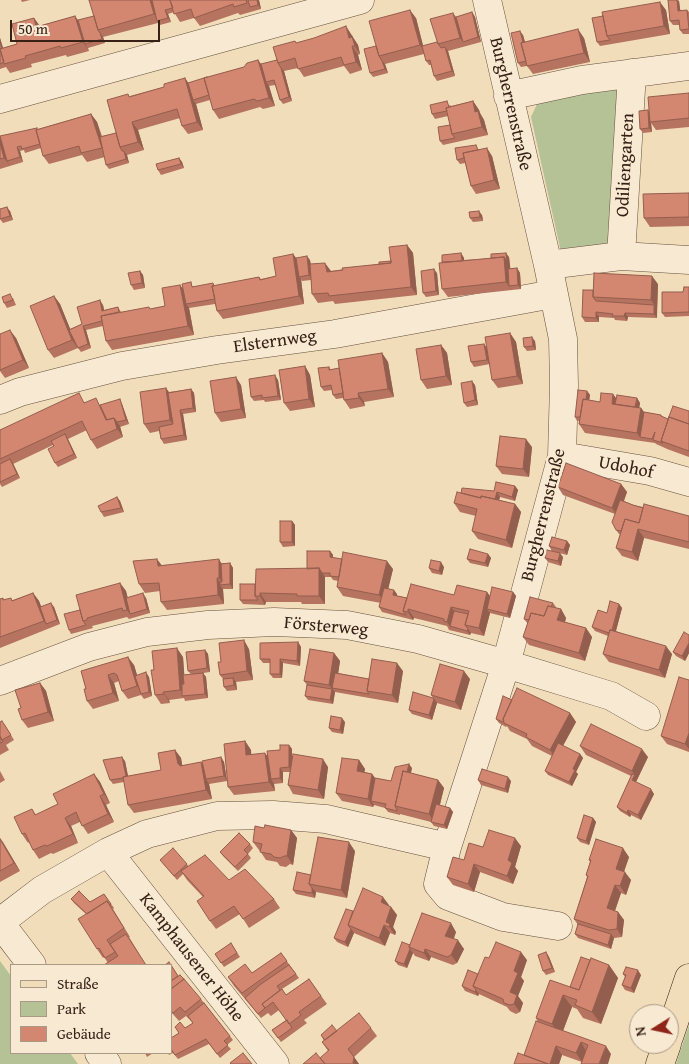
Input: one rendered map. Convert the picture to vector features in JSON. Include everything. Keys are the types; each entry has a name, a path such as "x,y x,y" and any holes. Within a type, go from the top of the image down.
{"main road":[{"path":"679,1008 689,978"}],"street":[{"path":"0,99 360,0"},
{"name":"Burgherrenstraße","path":"487,0 548,265 563,340 562,456 506,664 447,848 438,884 448,896 504,917 558,926"},
{"path":"508,96 582,80 689,66"},
{"name":"Odiliengarten","path":"621,256 632,73"},
{"path":"548,265 621,256 689,260"},
{"name":"Elsternweg","path":"0,400 20,392 122,366 217,350 335,334 553,294"},
{"name":"Udohof","path":"562,456 650,471 689,482"},
{"name":"Försterweg","path":"0,681 89,647 147,632 208,625 274,622 348,625 418,639 611,696 646,716"},
{"path":"31,964 0,923 42,890 108,852 147,834 216,816 273,815 326,819 447,848"},
{"name":"Kamphausener Höhe","path":"108,852 275,1064"}],"green space":[{"path":"613,87 622,96 614,245 561,252 531,117 538,102"},
{"path":"0,961 10,975 10,1054 71,1054 78,1064 0,1064"},
{"path":"689,1025 689,1064 676,1064"}],"building":[{"path":"89,0 150,0 154,14 98,30"},
{"path":"152,0 170,0 173,8 165,10 168,18 157,21"},
{"path":"170,0 246,0 247,3 234,7 233,4 194,18 191,9 174,14"},
{"path":"248,0 257,0 258,5 250,7"},
{"path":"668,0 677,0 678,11 687,10 689,29 680,30 679,20 670,21"},
{"path":"660,2 664,26 607,36 602,12"},
{"path":"410,10 420,45 379,56 369,21"},
{"path":"472,12 478,37 463,42 456,17"},
{"path":"453,13 460,38 438,44 430,19"},
{"path":"75,16 83,42 61,48 60,46 4,64 0,49 17,44 12,24 34,18 36,27"},
{"path":"94,16 102,39 85,44 78,20"},
{"path":"603,16 607,36 610,40 597,42 592,18"},
{"path":"346,26 349,38 352,37 355,46 352,46 356,62 344,65 341,57 298,69 295,58 278,63 273,47 314,38"},
{"path":"578,29 584,53 527,66 521,43"},
{"path":"520,31 526,61 518,63 511,33"},
{"path":"437,42 441,48 445,47 452,71 434,76 430,60 426,61 422,46"},
{"path":"376,46 385,69 370,73 364,49"},
{"path":"0,49 4,62 0,64"},
{"path":"258,60 269,98 257,101 254,99 213,110 204,78 244,67 247,63"},
{"path":"277,60 289,97 280,100 274,80 266,82 261,64"},
{"path":"207,77 204,78 209,95 193,100 188,83"},
{"path":"185,78 197,122 182,126 177,109 132,122 138,142 120,147 107,100 128,94 129,97 164,87 164,84"},
{"path":"689,93 689,118 650,122 648,97"},
{"path":"447,101 449,107 446,108 447,111 432,114 430,105"},
{"path":"473,101 475,112 478,111 482,127 452,134 446,108"},
{"path":"648,110 649,128 640,129 639,111"},
{"path":"91,114 102,148 81,153 79,146 43,156 36,130"},
{"path":"450,125 455,138 440,141 438,127"},
{"path":"37,128 40,144 22,149 21,146 17,147 20,157 7,161 0,136"},
{"path":"116,133 126,159 106,165 100,137"},
{"path":"0,143 4,158 0,159"},
{"path":"476,145 478,150 463,153 464,158 457,160 455,148"},
{"path":"487,148 494,180 471,186 463,153"},
{"path":"179,158 181,164 158,170 156,164"},
{"path":"689,193 689,217 644,218 643,194"},
{"path":"7,207 10,216 0,219 0,209"},
{"path":"479,211 480,217 470,218 469,212"},
{"path":"407,245 411,287 329,296 328,293 312,294 310,264 325,263 327,272 343,270 342,268 391,263 389,247"},
{"path":"461,253 462,261 442,262 442,255"},
{"path":"506,253 507,261 504,257 491,258 491,254"},
{"path":"293,254 299,296 217,311 212,286 259,277 260,280 276,276 273,258"},
{"path":"307,256 309,275 299,277 296,258"},
{"path":"504,257 506,282 442,289 439,263"},
{"path":"391,261 391,263 379,264 379,262"},
{"path":"517,268 518,285 509,286 508,269"},
{"path":"434,269 436,291 423,293 421,271"},
{"path":"140,271 142,283 131,285 128,273"},
{"path":"594,273 652,276 651,300 593,297"},
{"path":"191,282 192,287 213,283 215,299 186,304 182,284"},
{"path":"180,285 188,326 106,341 101,316 165,306 162,288"},
{"path":"684,287 689,287 689,312 662,313 662,292 683,292"},
{"path":"583,290 593,290 593,297 596,301 654,305 654,314 625,313 624,316 612,316 613,314 596,312 596,318 582,317"},
{"path":"10,294 13,300 4,303 2,297"},
{"path":"54,296 72,340 48,350 30,306"},
{"path":"100,300 102,311 118,307 119,312 101,316 102,321 83,326 88,344 78,348 69,330 82,324 77,307"},
{"path":"10,330 23,360 0,370 0,334"},
{"path":"510,333 517,376 492,380 485,337"},
{"path":"532,337 533,346 524,347 523,338"},
{"path":"484,344 487,360 471,362 468,346"},
{"path":"441,345 446,376 421,380 416,349"},
{"path":"382,353 388,389 358,393 359,398 344,400 338,360"},
{"path":"305,366 309,399 284,403 279,370"},
{"path":"329,367 329,370 339,368 343,393 333,395 331,385 321,387 318,368"},
{"path":"275,375 278,396 262,398 262,395 251,397 249,379"},
{"path":"236,377 241,409 215,413 210,381"},
{"path":"472,381 475,400 464,403 461,383"},
{"path":"166,388 170,420 144,424 140,392"},
{"path":"191,389 193,408 180,410 184,435 161,439 159,427 173,424 168,393"},
{"path":"578,390 587,391 586,400 583,399 580,417 575,417"},
{"path":"79,393 84,403 96,398 106,420 114,418 117,429 91,440 82,421 0,459 0,430"},
{"path":"601,393 613,394 612,404 641,408 637,433 579,424 583,399 600,402"},
{"path":"617,395 637,398 635,407 615,404"},
{"path":"120,399 126,420 117,422 114,418 107,420 100,405"},
{"path":"673,406 689,411 689,424 669,417 661,441 663,443 653,440 655,432 652,439 640,437 644,412 661,415 668,419"},
{"path":"669,417 689,424 689,451 661,441"},
{"path":"65,434 74,454 55,463 48,449 54,446 51,441"},
{"path":"500,436 526,439 523,469 496,466"},
{"path":"10,459 17,474 0,482 0,464"},
{"path":"566,463 621,484 612,508 558,487"},
{"path":"496,482 515,486 512,497 497,492 495,499 461,493 462,488 494,491"},
{"path":"457,492 515,504 506,540 472,531 477,509 454,503"},
{"path":"117,497 121,508 101,512 98,506"},
{"path":"620,500 643,508 639,523 625,519 621,531 616,530 612,522"},
{"path":"644,504 689,516 689,542 638,529 632,552 616,548 625,519 639,523"},
{"path":"280,521 292,521 292,542 280,542"},
{"path":"552,537 567,541 564,550 549,546"},
{"path":"470,549 488,554 485,563 467,559"},
{"path":"547,550 560,553 558,561 545,558"},
{"path":"307,551 330,551 330,557 342,559 339,577 330,576 330,573 322,573 319,568 307,569"},
{"path":"343,552 387,561 379,595 337,587"},
{"path":"157,559 158,566 219,559 218,595 161,602 159,583 139,584 133,561"},
{"path":"431,560 441,562 439,571 429,568"},
{"path":"230,563 230,584 220,585 220,582 222,582 221,564"},
{"path":"319,568 319,596 260,593 260,596 255,596 256,569"},
{"path":"120,583 127,610 123,611 122,608 87,618 87,620 83,621 76,595"},
{"path":"240,584 255,584 255,596 258,600 240,600"},
{"path":"411,584 454,595 457,585 487,592 479,628 465,625 469,611 451,607 447,622 444,619 408,609 408,612 403,611"},
{"path":"492,587 513,592 507,614 487,609"},
{"path":"384,588 394,590 393,595 407,598 403,611 406,615 379,607"},
{"path":"33,593 44,621 0,637 0,599 11,598 12,601"},
{"path":"143,593 147,609 130,614 126,598"},
{"path":"530,597 553,603 551,607 548,606 544,616 531,613 529,620 524,619"},
{"path":"610,601 619,604 612,630 609,633 592,627 598,610 607,613"},
{"path":"51,603 57,620 46,624 40,607"},
{"path":"548,606 561,609 557,620 586,628 579,653 523,637 531,613 544,616"},
{"path":"80,610 86,625 69,630 64,614"},
{"path":"454,611 468,614 465,625 468,629 467,631 450,626"},
{"path":"610,630 666,646 659,670 603,654"},
{"path":"684,632 689,635 689,643 682,656 673,652"},
{"path":"244,640 247,671 220,675 218,662 221,662 219,643"},
{"path":"298,642 297,661 280,659 280,674 270,674 270,659 260,659 260,643"},
{"path":"177,648 180,690 155,695 151,670 154,670 152,651"},
{"path":"310,649 334,653 329,685 304,681"},
{"path":"205,650 207,668 188,671 186,652"},
{"path":"128,657 137,686 122,691 117,675 114,673 108,675 113,693 87,701 81,671"},
{"path":"372,659 397,663 392,695 367,691"},
{"path":"440,664 464,671 455,702 431,695"},
{"path":"146,672 149,692 141,694 135,676"},
{"path":"203,673 205,694 182,696 183,675"},
{"path":"335,673 369,679 367,691 369,694 332,688"},
{"path":"679,677 689,680 689,733 685,744 661,736"},
{"path":"233,678 234,685 224,687 223,679"},
{"path":"40,683 48,712 22,720 18,709 21,708 15,690"},
{"path":"307,685 332,689 330,700 305,696"},
{"path":"517,688 570,713 550,750 526,737 527,734 504,723 503,719"},
{"path":"413,692 434,699 429,715 409,710"},
{"path":"503,696 512,700 503,722 496,719"},
{"path":"331,716 342,718 340,730 329,728"},
{"path":"2,721 11,735 2,740 0,736 0,722"},
{"path":"591,724 642,749 632,771 580,746"},
{"path":"245,741 246,755 265,753 269,782 228,787 224,744"},
{"path":"558,743 580,754 569,782 545,771"},
{"path":"280,745 289,745 289,767 280,768 280,778 271,779 267,751 280,750"},
{"path":"175,750 180,766 201,762 206,790 128,805 123,777 161,770 158,753"},
{"path":"293,754 323,759 318,790 288,785"},
{"path":"122,757 126,776 110,780 103,760"},
{"path":"221,757 224,776 206,779 202,761"},
{"path":"342,758 359,760 357,771 372,774 368,799 336,793"},
{"path":"409,764 407,772 403,771 395,806 397,811 385,808 386,804 371,801 375,778 391,781 395,767"},
{"path":"482,769 508,777 505,789 478,780"},
{"path":"403,771 438,780 429,814 395,806"},
{"path":"94,774 104,794 100,796 108,814 82,826 76,812 65,818 73,834 33,850 25,833 22,834 14,817 32,809 35,815 58,804 53,794"},
{"path":"632,774 635,775 632,780 651,789 638,815 628,810 627,813 617,807"},
{"path":"436,804 450,808 444,825 431,822"},
{"path":"584,815 593,818 586,841 577,838"},
{"path":"265,825 291,830 287,856 280,858 260,852 262,844 253,842 255,826 264,828"},
{"path":"489,830 515,838 508,860 512,863 507,876 474,864 468,884 447,877 453,857 464,860 469,843 483,847"},
{"path":"239,833 250,844 244,850 248,854 235,867 220,852"},
{"path":"318,837 349,842 341,890 309,884"},
{"path":"0,839 14,863 0,871"},
{"path":"596,839 623,848 616,869 625,872 620,886 615,885 607,908 618,912 617,929 609,930 574,919 588,876 586,875 591,860 589,860"},
{"path":"173,848 187,864 174,876 160,860"},
{"path":"205,855 229,880 245,869 274,899 243,919 234,906 210,921 197,901 204,896 181,871"},
{"path":"297,872 311,875 309,884 312,888 312,893 293,890"},
{"path":"363,888 383,897 381,902 391,907 386,922 390,924 389,927 384,925 379,938 348,925"},
{"path":"79,891 90,902 104,894 111,904 107,901 87,914 71,899"},
{"path":"107,901 124,928 107,940 115,952 105,958 78,919"},
{"path":"346,909 353,911 348,925 351,929 345,942 334,938"},
{"path":"422,913 451,923 445,936 458,940 451,955 447,957 425,949 424,953 409,947"},
{"path":"578,924 611,934 608,945 575,934"},
{"path":"126,934 145,964 106,964 118,956 110,944"},
{"path":"402,942 410,945 404,964 395,961"},
{"path":"496,942 521,952 514,971 518,973 510,992 517,995 514,1004 504,1003 503,999 473,986 485,957 489,958"},
{"path":"231,943 237,953 221,963 215,954"},
{"path":"546,952 552,968 543,971 538,955"},
{"path":"281,953 287,961 242,993 228,977 245,964 252,973"},
{"path":"581,957 590,960 579,990 570,987"},
{"path":"591,958 609,965 592,1012 575,1005 577,1000 563,995 552,1024 536,1018 550,980 579,990"},
{"path":"289,965 296,974 277,986 280,990 262,1004 265,1008 258,1014 245,998 261,984"},
{"path":"172,967 178,976 172,980"},
{"path":"626,967 638,970 631,988 622,985 626,975 623,974"},
{"path":"468,970 478,974 473,986 476,990 475,992 462,986"},
{"path":"180,975 184,979 172,988 172,980"},
{"path":"184,979 201,999 185,1012 180,1007 173,1013 172,988"},
{"path":"309,979 321,996 299,1012 301,1015 289,1024 273,1002 265,1008 262,1004 282,989 286,995"},
{"path":"204,1003 230,1036 224,1041 228,1045 217,1054 206,1039 175,1055 172,1050 172,1037 179,1033 175,1027 180,1022 185,1028 193,1023 188,1016"},
{"path":"359,1013 371,1028 348,1049 354,1057 353,1063 355,1064 325,1064 320,1058 329,1050 322,1042"},
{"path":"287,1020 292,1028 278,1038 272,1030"},
{"path":"536,1021 606,1046 599,1064 581,1064 588,1045 581,1042 576,1053 556,1046 550,1064 524,1055"},
{"path":"332,1025 337,1031 325,1040 321,1035"},
{"path":"243,1053 252,1064 230,1063"},
{"path":"316,1053 325,1064 303,1064"},
{"path":"518,1053 548,1064 514,1064"}]}
